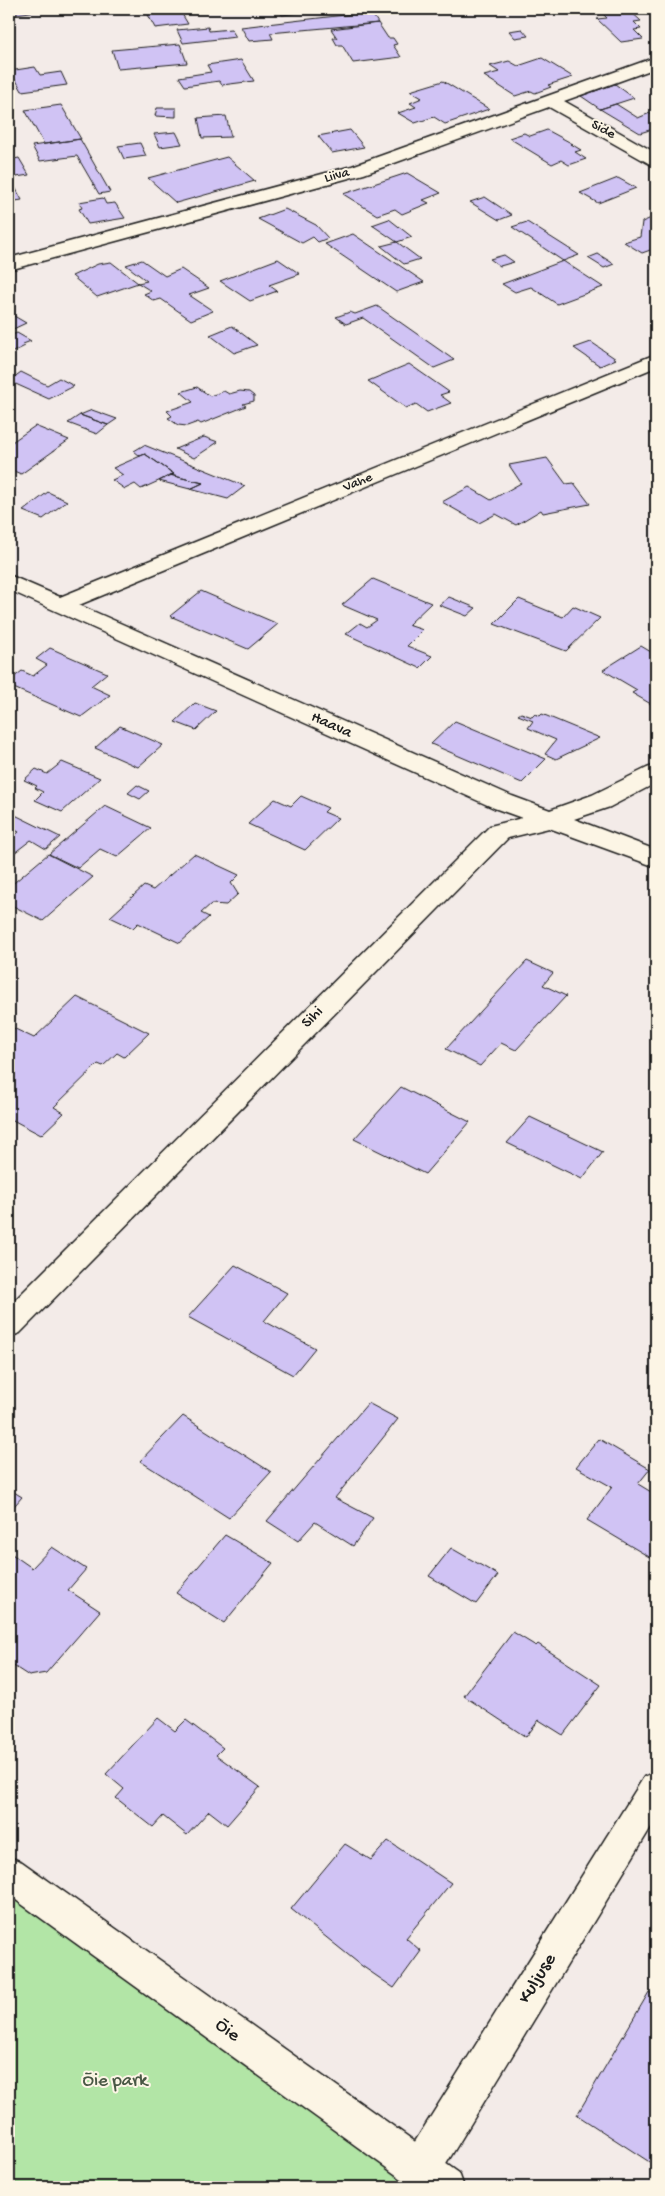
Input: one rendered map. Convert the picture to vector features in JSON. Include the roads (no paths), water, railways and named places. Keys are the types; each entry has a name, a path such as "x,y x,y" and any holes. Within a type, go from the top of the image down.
{"street":[{"name":"Liiva","path":"9,264 358,170 656,62"},
{"name":"Side","path":"550,100 656,160"},
{"name":"Vahe","path":"59,606 656,360"},
{"name":"Haava","path":"11,586 503,802 547,820 614,840 656,859"},
{"name":"Sihi","path":"9,1325 499,832 547,820 601,801 656,773"},
{"name":"Kuljuse","path":"432,2178 656,1788"},
{"name":"Õie","path":"9,1874 432,2178"}],"park label":[{"name":"Õie park","path":"115,2081"}]}
